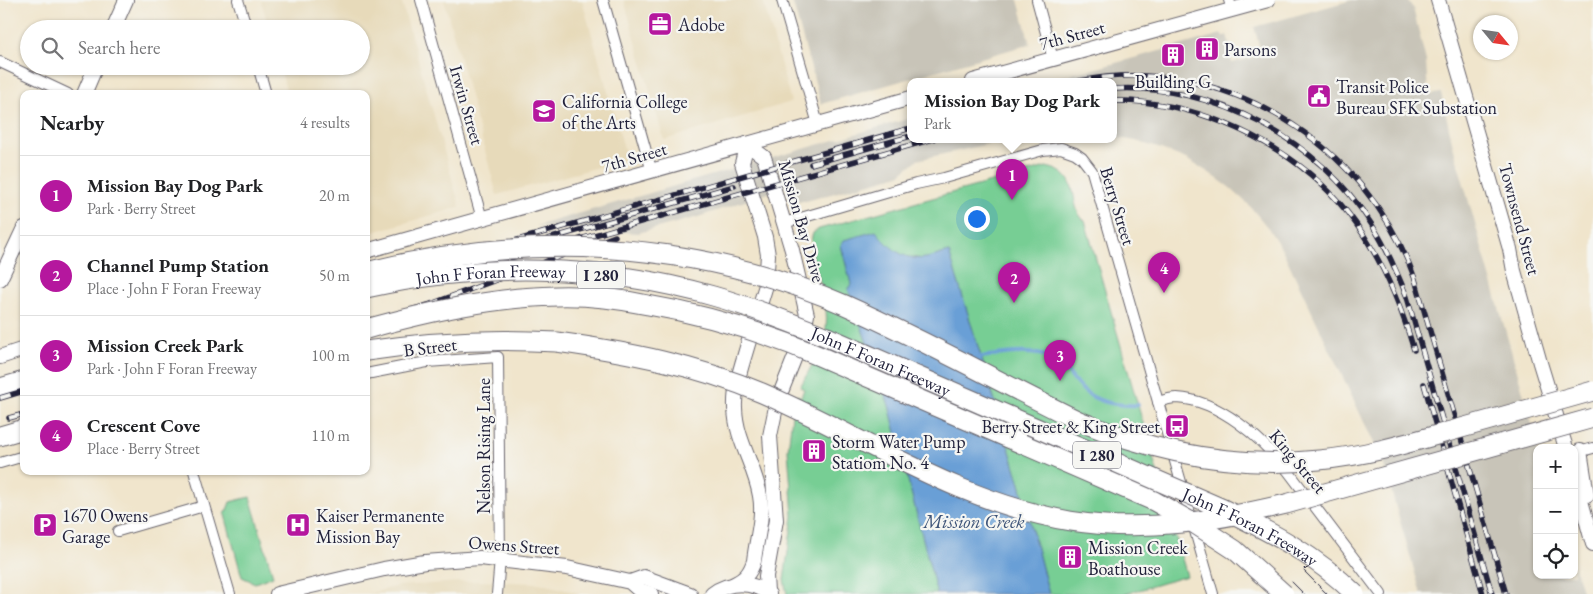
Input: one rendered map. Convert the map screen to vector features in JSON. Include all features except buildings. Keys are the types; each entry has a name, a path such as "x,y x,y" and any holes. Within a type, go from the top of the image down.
{"highway":[{"path":"370,271 423,259 461,253 536,247 627,250 696,259 774,279 844,305 1079,421 1110,434 1140,444 1209,458 1246,462 1285,462 1354,456 1391,448 1593,391"},
{"name":"John F Foran Freeway","path":"370,287 432,276 479,271 560,271 615,276 673,286 713,296 783,319 1223,509 1287,541 1338,577 1355,594"},
{"name":"I 280","path":"370,328 482,303 520,297 559,296 628,301 707,317 736,325 776,338 819,356 1154,502 1195,524 1235,550 1284,594"},
{"path":"370,350 439,341 519,340 557,342 645,356 703,372 762,393 936,477 996,503 1070,521 1113,526 1153,526 1199,522 1242,514 1593,418"},
{"path":"0,388 20,382"},
{"path":"0,436 20,430"}],"street":[{"path":"117,20 126,0"},
{"path":"238,0 244,20"},
{"name":"Irwin Street","path":"421,0 482,219"},
{"path":"603,0 652,172"},
{"path":"782,0 818,124"},
{"path":"1037,0 1053,59"},
{"name":"7th Street","path":"984,78 1231,5 1268,0"},
{"name":"Townsend Street","path":"1438,0 1510,249 1514,271 1540,363 1565,444"},
{"path":"0,62 20,71"},
{"path":"28,75 60,90"},
{"path":"86,90 92,75"},
{"path":"261,75 265,90"},
{"name":"7th Street","path":"370,250 907,99"},
{"path":"711,593 742,580 752,569 761,508 754,474 741,444 735,410 738,380 766,285 768,272 768,255 764,237 742,163 746,144"},
{"name":"Mission Bay Drive","path":"746,144 764,157 792,250 808,315 802,339 777,402 770,436 776,520 766,576 768,593"},
{"name":"Berry Street","path":"784,223 916,184 1043,150 1061,148 1075,153 1082,158 1092,171 1213,594"},
{"path":"0,279 20,236"},
{"path":"0,357 20,350"},
{"name":"B Street","path":"370,373 428,362 498,357"},
{"name":"Nelson Rising Lane","path":"497,594 500,559 498,357"},
{"name":"King Street","path":"1158,402 1178,398 1206,406 1231,419 1255,436 1288,471 1380,594"},
{"path":"1582,451 1588,498 1586,520"},
{"path":"0,463 20,457"},
{"path":"195,475 230,594"},
{"path":"1578,489 1593,544"},
{"path":"118,531 204,506"},
{"name":"Owens Street","path":"277,594 369,572 417,564 471,559 500,559 567,568 630,582 639,590 650,594"},
{"name":"Owens Street","path":"630,582 644,577 690,594"},
{"path":"734,584 751,585 768,593"}],"shaded area":[{"path":"261,0 401,0 460,207 370,233 370,90 286,90 282,75 370,75 370,20 267,20"},
{"name":"California College of the Arts","path":"444,0 582,0 627,159 497,195"},
{"path":"624,0 763,0 791,102 664,140"},
{"path":"792,0 1018,0 1030,44 821,104"},
{"path":"1352,0 1407,0 1413,8 1426,61 1428,95 1441,93 1453,146 1539,444 1533,444 1533,579 1578,579 1578,577 1583,594 1421,594 1383,462 1283,251 1268,228 1249,205 1208,172 1186,159 1161,149 1136,141 1117,138 1117,78 1053,78 1090,70 1222,34 1223,37 1227,35 1232,51 1229,52 1232,63 1262,55 1254,27"},
{"path":"907,119 907,143 992,143 917,160 899,175 806,201 799,201 789,196 787,191 791,189 792,185 698,217 638,233 536,226"},
{"path":"476,581 539,583 583,594 367,594 399,586"}],"green space":[{"path":"1046,167 1066,176 1073,191 1076,208 1079,215 1085,221 1187,576 1125,594 1049,594 1020,484 949,252 924,259 904,256 888,246 841,245 851,284 848,289 889,405 937,594 787,594 784,580 793,516 788,450 792,415 797,395 801,397 804,389 800,387 818,354 826,331 824,296 811,252 813,251 811,240 813,233 819,229"},
{"path":"250,497 273,576 255,583 242,577 225,515 230,502"}],"water":[{"name":"Mission Creek","path":"876,231 897,252 911,258 926,258 949,252 1020,484 1049,594 937,594 889,405 848,289 851,284 841,245 844,240"}],"waterway":[{"path":"981,357 1008,353 1027,353 1045,356 1061,364 1083,390 1097,399 1113,404 1138,405"}],"tram line":[{"path":"1304,571 1327,594"},
{"path":"1292,582 1304,594"}],"railway":[{"path":"1112,78 1134,76 1186,81 1236,95 1283,119 1325,149 1362,187 1392,230 1415,279 1506,594"},
{"path":"1117,89 1151,90 1189,96 1225,107 1260,123 1293,143 1323,167 1350,195 1382,242 1407,297 1492,594"},
{"path":"1117,101 1170,106 1198,114 1224,123 1262,141 1295,162 1323,186 1348,212 1368,242 1386,275 1414,350"},
{"path":"370,282 907,129"},
{"path":"811,164 907,137"},
{"path":"370,290 531,253 919,143"},
{"path":"520,247 734,186"},
{"path":"370,322 428,305 615,236"},
{"path":"1424,384 1483,594"},
{"path":"0,398 20,392"},
{"path":"9,418 20,415"}],"place":[{"name":"Adobe","path":"660,24"},
{"name":"Parsons","path":"1207,49"},
{"name":"Building G","path":"1173,55"},
{"name":"Transit Police Bureau SFK Substation","path":"1319,96"},
{"name":"California College of the Arts","path":"544,111"},
{"name":"Mission Bay Dog Park","path":"1012,200"},
{"name":"Crescent Cove","path":"1164,293"},
{"name":"Channel Pump Station","path":"1014,303"},
{"name":"Mission Creek Park","path":"1060,381"},
{"name":"Berry Street & King Street","path":"1177,426"},
{"name":"Storm Water Pump Statiom No. 4","path":"814,451"},
{"name":"1670 Owens Garage","path":"45,525"},
{"name":"Kaiser Permanente Mission Bay","path":"298,525"},
{"name":"Mission Creek Boathouse","path":"1070,557"}]}
